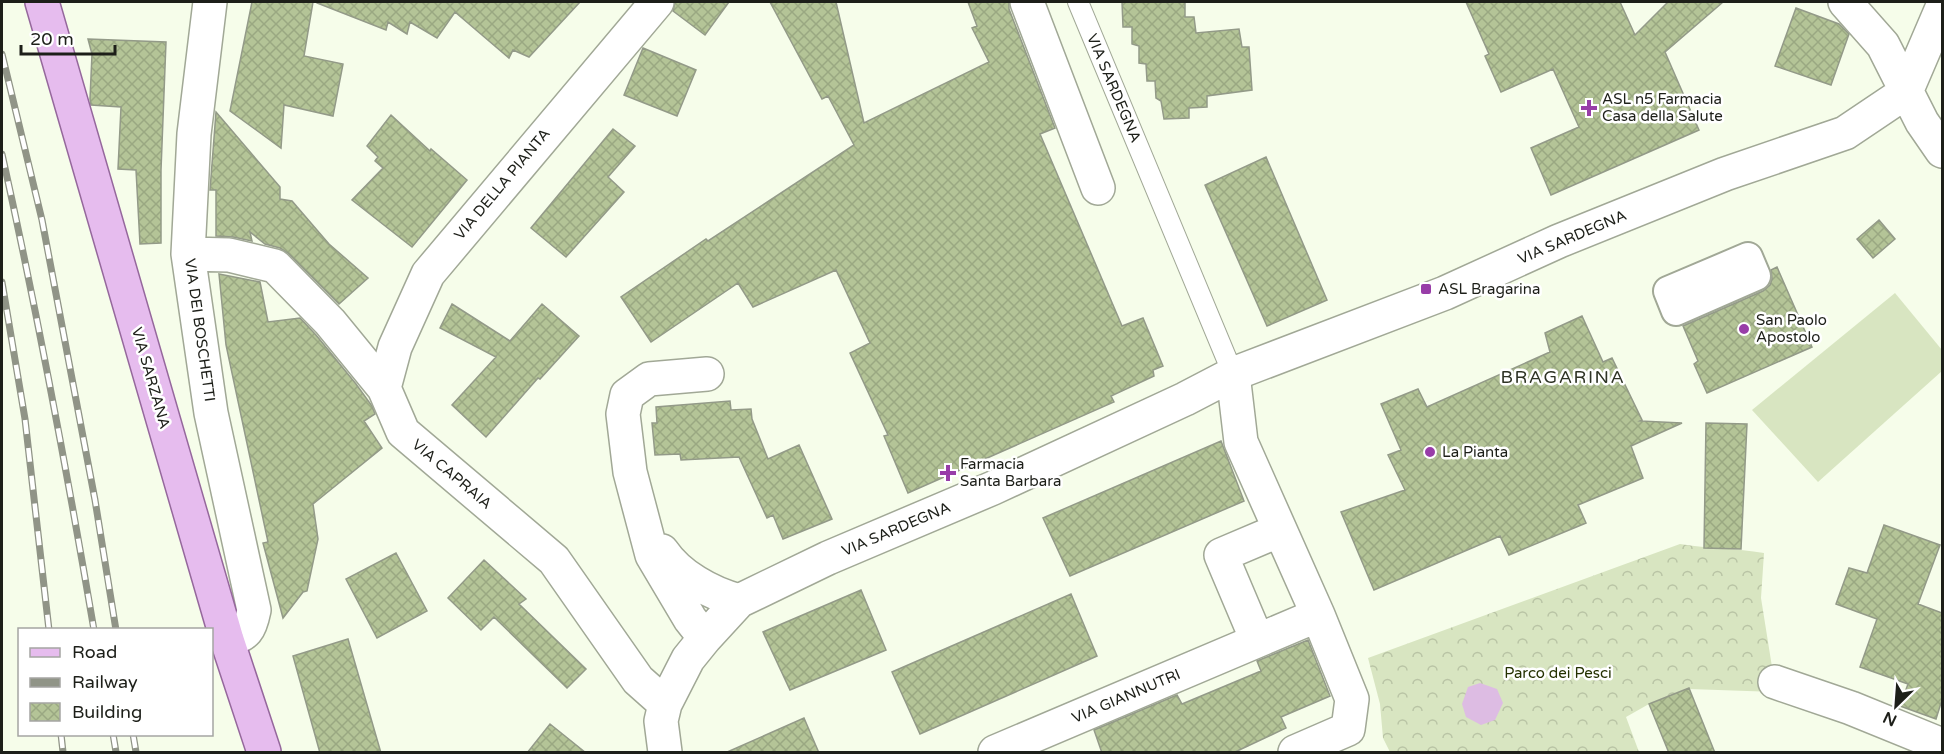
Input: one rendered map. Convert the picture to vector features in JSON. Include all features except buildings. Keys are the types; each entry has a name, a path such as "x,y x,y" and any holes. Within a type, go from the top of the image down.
{"main road":[{"name":"VIA SARZANA","path":"42,2 227,640 264,753"}],"street":[{"name":"VIA DEI BOSCHETTI","path":"210,2 194,134 188,254 211,413 254,610 250,626 242,637 227,640"},
{"name":"VIA DELLA PIANTA","path":"384,388 395,347 428,274 657,2"},
{"path":"1027,2 1098,188"},
{"path":"1845,2 1882,45 1922,122 1942,151"},
{"path":"1906,92 1942,8"},
{"name":"VIA SARDEGNA","path":"665,704 688,659 739,602 828,558 1014,478 1185,399 1233,374 1445,292 1559,241 1714,178 1845,133 1906,92"},
{"name":"VIA CAPRAIA","path":"188,254 229,255 275,266 330,322 384,388 403,432 554,560 638,680 665,704"},
{"path":"705,638 690,619 652,555 630,472 623,414 627,395 649,379 707,374"},
{"path":"1233,374 1241,442 1318,615 1352,699 1348,729 1296,753"},
{"path":"646,527 670,562 719,596 739,602"},
{"path":"1257,640 1221,555 1280,530"},
{"name":"VIA GIANNUTRI","path":"995,753 1318,615"},
{"path":"1774,682 1851,708 1942,745"},
{"path":"665,704 661,721 665,753"}],"lane":[{"name":"VIA SARDEGNA","path":"1078,2 1233,374"}],"green space":[{"path":"1895,293 1942,350 1942,371 1818,482 1752,410"},
{"name":"Parco dei Pesci","path":"1680,544 1764,553 1761,598 1776,692 1689,689 1649,704 1626,717 1639,752 1390,752 1383,738 1380,704 1368,658"}],"shaded area":[{"path":"1480,683 1497,689 1503,703 1495,720 1481,725 1466,717 1462,704 1468,687"}],"railway":[{"path":"2,54 42,220 95,500 116,628"},
{"path":"2,154 51,392 94,628"},
{"path":"2,282 25,419 49,628"},
{"path":"61,736 63,752"},
{"path":"113,736 116,752"},
{"path":"133,736 136,752"}],"place":[{"name":"ASL n5 Farmacia Casa della Salute","path":"1589,108"},
{"name":"ASL Bragarina","path":"1426,289"},
{"name":"San Paolo Apostolo","path":"1744,329"},
{"name":"La Pianta","path":"1430,452"},
{"name":"Farmacia Santa Barbara","path":"948,473"}],"district":[{"name":"BRAGARINA","path":"1563,377"}]}
